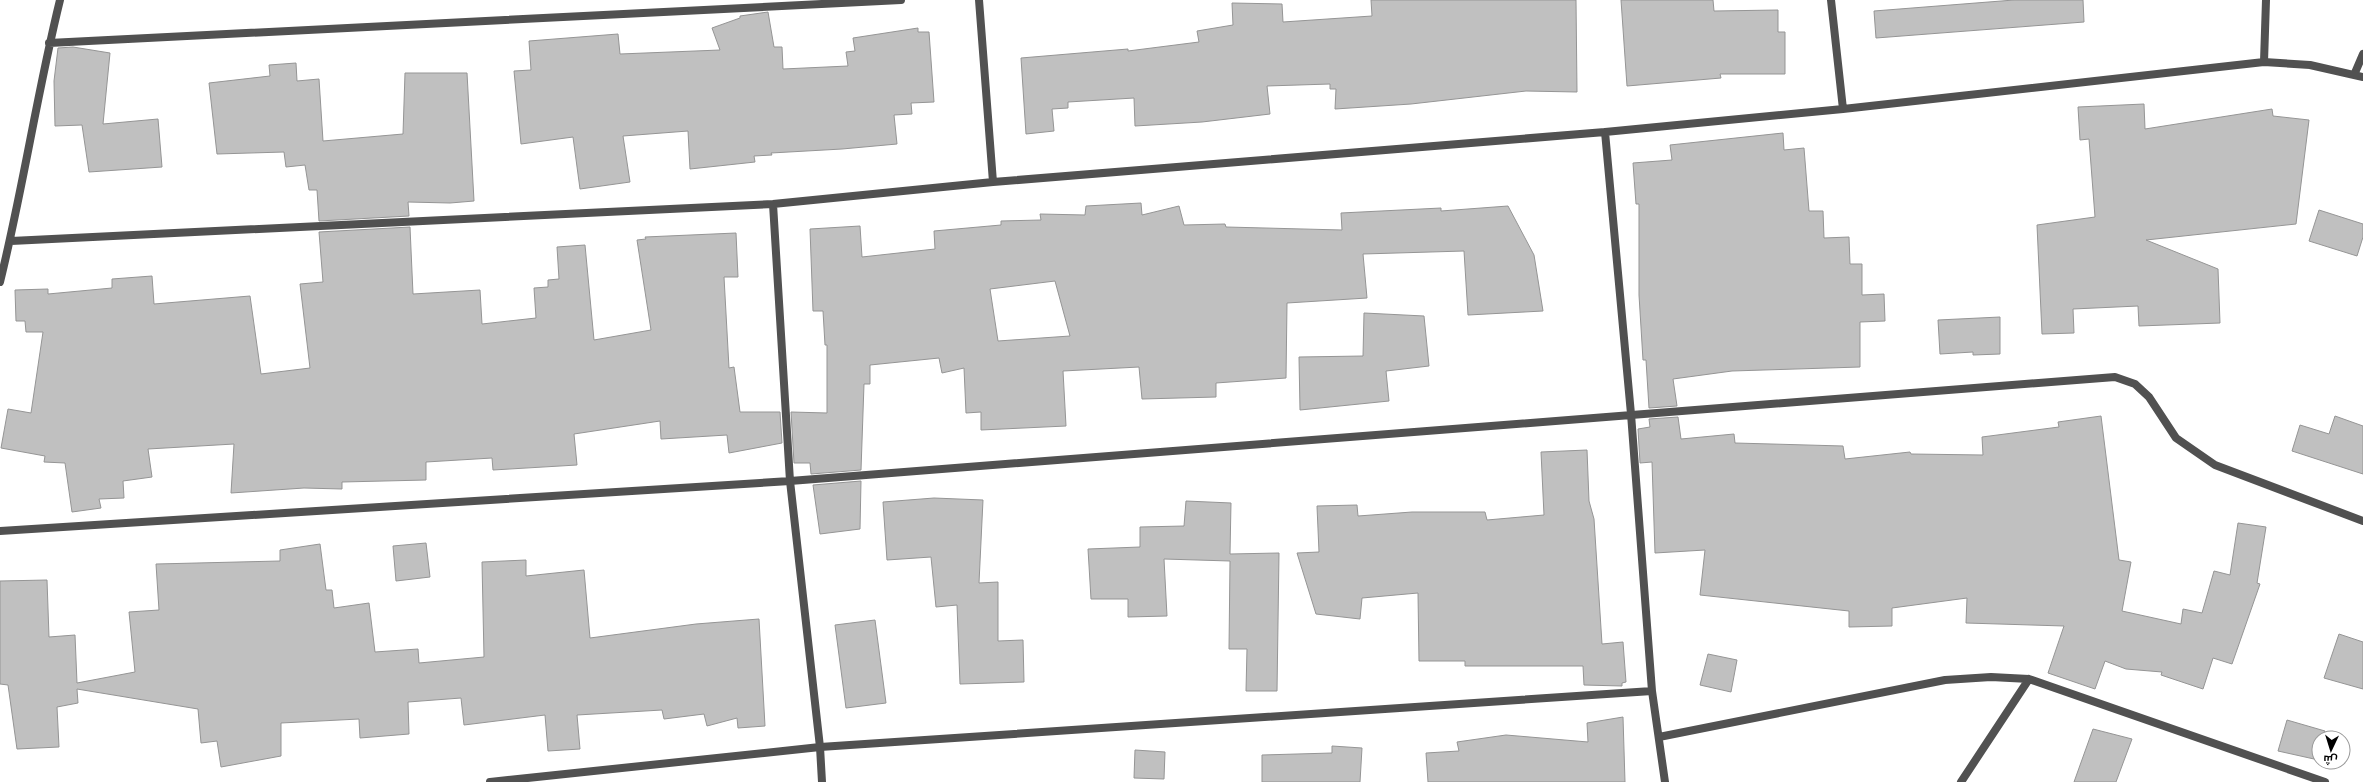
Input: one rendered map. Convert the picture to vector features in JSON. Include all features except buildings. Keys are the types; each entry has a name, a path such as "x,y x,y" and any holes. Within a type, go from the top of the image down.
{"street":[{"path":"0,278 11,241 50,43 60,0"},
{"path":"50,43 901,0"},
{"path":"979,0 993,182"},
{"path":"1831,0 1843,109"},
{"path":"2264,62 2266,0"},
{"path":"2354,75 2363,54"},
{"path":"11,241 773,204 993,182 1605,132 1843,109 2264,62 2310,65 2363,77"},
{"path":"1605,132 1631,414 1652,691 1665,782"},
{"path":"773,204 790,481 820,747 822,782"},
{"path":"0,531 790,481 2115,377 2135,384 2149,397 2176,438 2215,465 2363,521"},
{"path":"1658,737 1945,680 1991,677 2029,679 2324,782"},
{"path":"1961,782 2029,679"},
{"path":"490,782 820,747 1652,691"}]}
